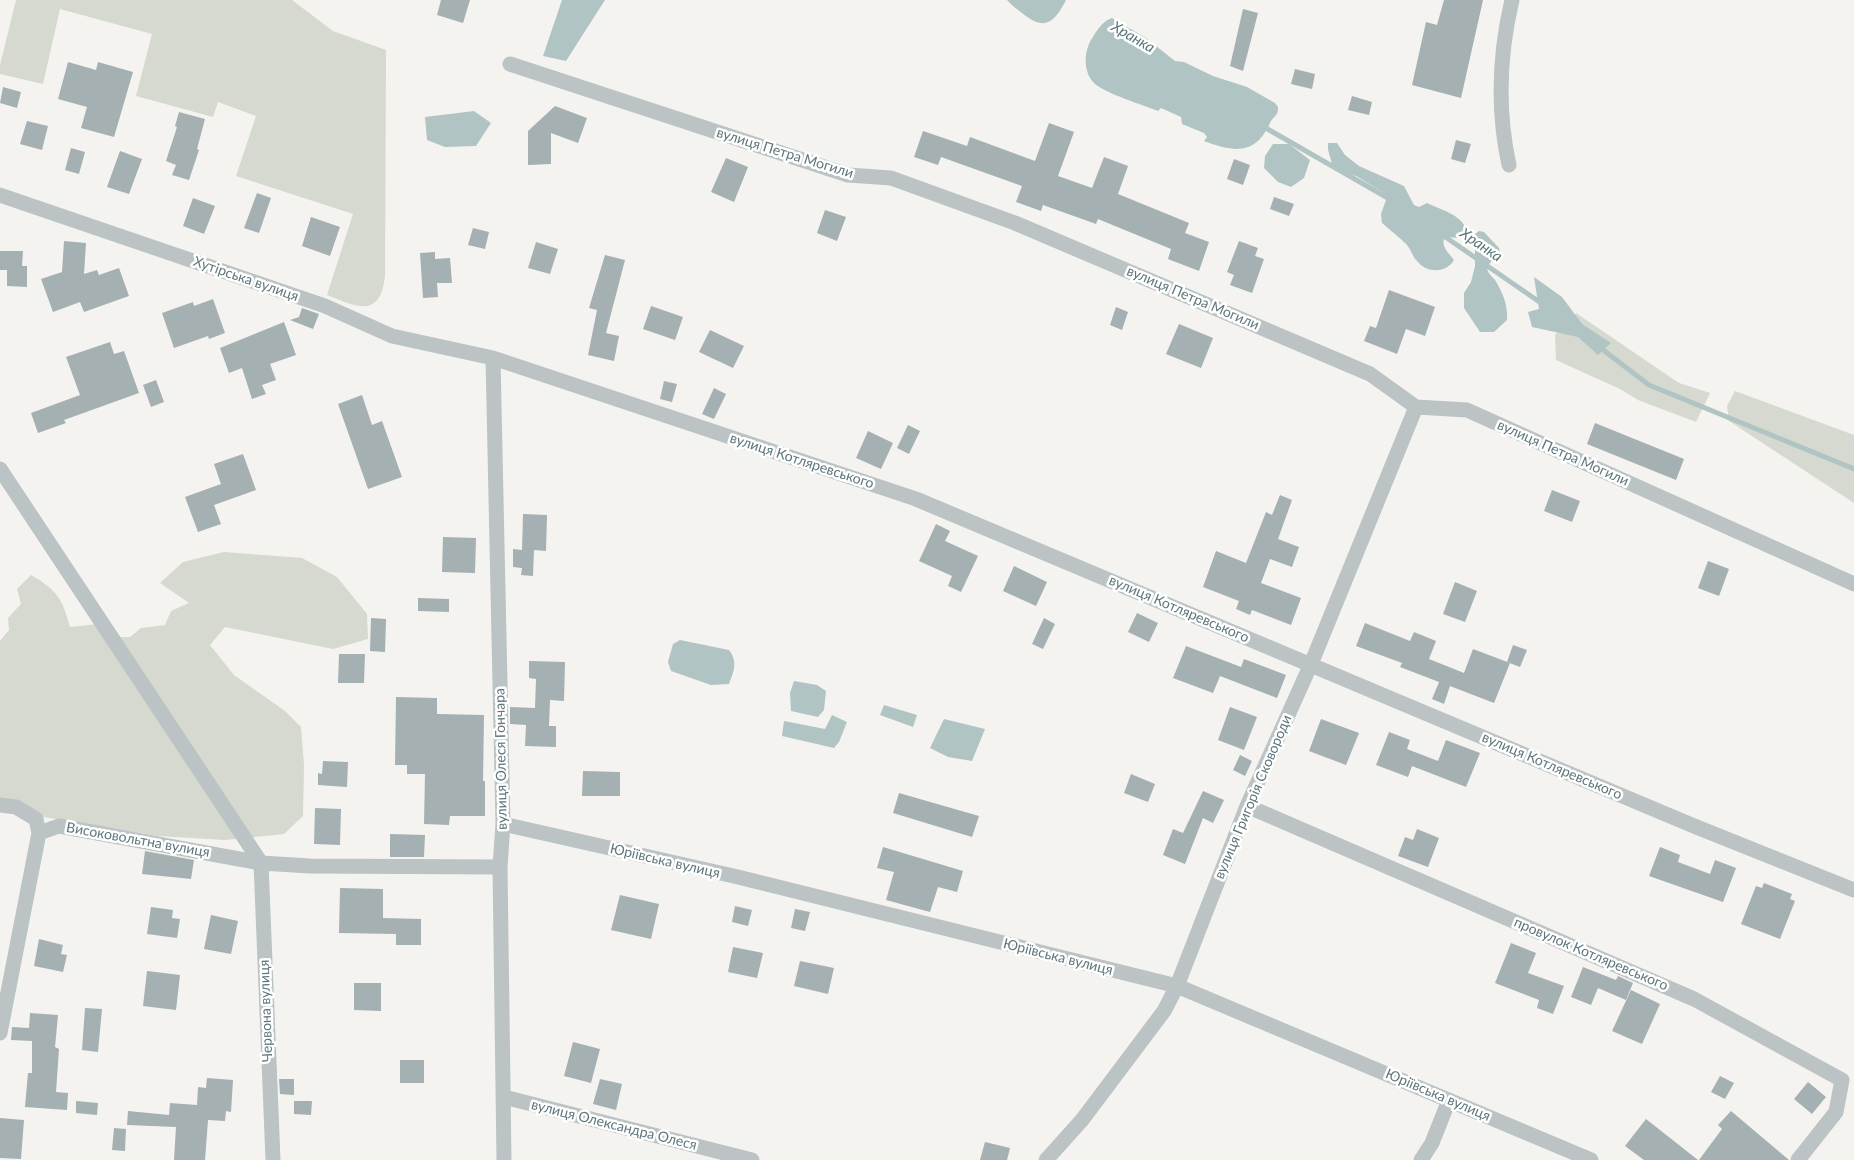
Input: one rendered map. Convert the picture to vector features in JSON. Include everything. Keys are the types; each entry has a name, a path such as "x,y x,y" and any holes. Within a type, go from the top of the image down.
{"street":[{"path":"1509,165 1502,134 1501,76 1506,26 1512,0"},
{"name":"вулиця Петра Могили","path":"510,64 848,175 891,178 1015,223 1370,374 1416,407 1467,410 1854,584"},
{"name":"Хутірська вулиця","path":"0,195 325,306 392,336 492,358"},
{"name":"вулиця Котляревського","path":"492,358 916,500 1694,826 1854,890"},
{"name":"вулиця Олеся Гончара","path":"492,358 502,824 500,866 504,1160"},
{"name":"вулиця Григорія Сковороди","path":"1046,1160 1082,1120 1164,1012 1177,986 1247,806 1311,664 1416,407"},
{"path":"0,469 261,863"},
{"path":"0,805 16,807 36,819 39,833 0,1033"},
{"name":"провулок Котляревського","path":"1247,806 1694,999 1842,1080 1836,1112 1798,1160"},
{"name":"Юріївська вулиця","path":"502,824 738,877 1177,986 1591,1160"},
{"name":"Високовольтна вулиця","path":"39,833 59,826 261,863 310,866 500,866"},
{"name":"Червона вулиця","path":"261,863 273,1160"},
{"name":"вулиця Олександра Олеся","path":"504,1097 752,1160"},
{"path":"1421,1160 1432,1143 1449,1100"}],"shaded area":[{"path":"16,0 292,0 333,31 386,50 385,276 378,299 372,304 357,306 327,295 353,214 236,176 256,116 218,102 213,117 136,96 152,34 60,9 43,84 0,74 0,65"},
{"path":"1576,313 1679,383 1710,393 1696,422 1638,400 1620,389 1556,360 1555,335"},
{"path":"1735,391 1854,435 1854,503 1729,421 1727,406"},
{"path":"224,552 302,558 337,577 367,614 368,639 333,649 225,627 210,645 234,675 285,711 301,727 304,765 303,816 284,834 225,840 158,836 32,815 19,803 0,798 0,641 9,630 8,618 21,604 17,589 31,575 53,590 61,602 70,627 106,623 119,637 130,637 141,628 165,625 171,611 189,603 160,583 183,562"}],"water":[{"path":"562,0 605,0 566,61 543,56"},
{"path":"1007,0 1066,0 1053,19 1042,23 1030,19"},
{"path":"1112,18 1146,38 1175,61 1184,62 1213,76 1247,87 1275,103 1278,107 1278,112 1264,134 1258,141 1243,148 1234,149 1215,145 1204,141 1207,137 1204,133 1182,124 1181,117 1161,108 1158,111 1099,87 1090,78 1086,68 1087,50 1100,27"},
{"path":"474,111 491,123 476,146 445,147 427,140 425,117"},
{"path":"1328,143 1337,143 1345,155 1359,166 1404,186 1414,205 1419,207 1427,203 1458,218 1463,223 1468,235 1459,238 1445,237 1444,240 1446,249 1454,260 1450,265 1441,270 1431,270 1425,268 1415,259 1406,244 1382,223 1381,214 1387,197 1384,193 1356,176 1333,169"},
{"path":"1273,144 1289,144 1310,160 1304,178 1291,187 1278,182 1264,168 1265,156"},
{"path":"1479,231 1484,232 1499,248 1500,253 1487,268 1503,294 1507,309 1507,320 1494,332 1480,332 1464,308 1464,293 1471,282 1475,266 1475,234"},
{"path":"1534,277 1562,297 1582,324 1611,343 1598,355 1578,337 1532,327 1528,312 1539,309"},
{"path":"680,640 729,650 734,659 734,671 729,684 711,685 671,671 668,662 673,644"},
{"path":"794,681 817,685 826,691 824,710 818,717 791,711 790,693"},
{"path":"884,705 917,715 913,727 880,715"},
{"path":"832,715 847,722 839,742 834,748 782,736 784,721 825,729"},
{"path":"944,719 985,729 972,761 948,757 930,748"}],"building":[{"path":"441,0 470,0 463,23 437,15"},
{"path":"1444,0 1483,0 1461,98 1412,85 1426,22 1437,25"},
{"path":"1243,9 1258,13 1243,71 1230,66"},
{"path":"68,62 96,70 98,62 133,72 114,137 81,128 87,107 58,99"},
{"path":"1295,69 1315,74 1312,89 1291,84"},
{"path":"3,87 21,92 17,108 0,103"},
{"path":"1352,96 1372,102 1369,115 1348,110"},
{"path":"555,106 587,118 578,143 551,133 551,164 528,165 528,131"},
{"path":"179,112 205,119 197,149 199,150 189,180 172,175 176,165 166,161 177,127 175,126"},
{"path":"27,121 48,126 42,150 20,144"},
{"path":"1049,123 1074,132 1058,176 1092,188 1104,157 1128,166 1118,194 1189,223 1185,233 1209,242 1199,271 1168,259 1171,249 1098,219 1096,224 1043,205 1041,211 1016,202 1022,186 941,157 938,165 914,157 923,131 967,146 970,137 1035,161"},
{"path":"1456,140 1471,144 1465,163 1451,159"},
{"path":"71,148 85,152 79,174 65,170"},
{"path":"120,151 142,159 129,194 107,187"},
{"path":"726,158 748,167 734,202 711,192"},
{"path":"1234,159 1250,165 1243,185 1227,179"},
{"path":"257,193 271,198 259,233 244,228"},
{"path":"1274,197 1294,204 1289,216 1270,209"},
{"path":"193,198 215,206 204,234 183,226"},
{"path":"825,210 846,217 837,241 817,233"},
{"path":"311,217 340,227 330,256 302,246"},
{"path":"473,228 489,232 485,249 468,245"},
{"path":"64,241 86,243 84,274 97,270 99,275 119,268 129,296 84,312 80,302 53,312 41,279 62,272"},
{"path":"1239,241 1258,248 1255,256 1264,259 1252,293 1230,285 1234,275 1227,272"},
{"path":"536,242 558,249 550,274 528,268"},
{"path":"0,251 23,251 22,266 27,266 27,287 7,286 7,270 0,270"},
{"path":"435,252 435,259 450,258 452,283 437,283 438,297 423,298 420,253"},
{"path":"605,255 625,260 606,333 619,336 614,361 588,355 597,310 589,308"},
{"path":"1389,290 1435,307 1425,336 1406,329 1397,354 1364,341 1370,326 1376,328"},
{"path":"213,299 225,333 209,339 208,336 174,348 162,313 193,302 194,306"},
{"path":"651,306 683,317 675,340 643,329"},
{"path":"1116,307 1128,312 1122,330 1110,325"},
{"path":"302,308 319,314 313,329 290,320 299,317"},
{"path":"284,322 296,355 270,364 276,380 262,385 266,394 252,399 242,368 229,373 220,348"},
{"path":"1179,324 1213,338 1201,368 1166,354"},
{"path":"710,330 744,346 733,368 699,352"},
{"path":"110,342 114,354 124,351 139,393 64,420 66,423 38,433 31,413 80,395 66,357"},
{"path":"156,380 164,402 151,407 143,385"},
{"path":"664,381 677,384 672,402 660,399"},
{"path":"714,388 726,394 714,419 702,414"},
{"path":"362,395 372,425 382,421 402,477 368,489 338,404"},
{"path":"1595,423 1684,459 1676,480 1587,444"},
{"path":"908,425 920,431 909,454 897,448"},
{"path":"868,431 893,443 881,469 856,458"},
{"path":"243,454 256,490 214,505 221,524 198,532 185,497 221,484 214,464"},
{"path":"1552,490 1580,501 1572,522 1544,511"},
{"path":"1280,495 1292,500 1278,539 1299,547 1292,567 1270,559 1261,583 1301,598 1291,625 1252,610 1250,615 1236,609 1239,601 1203,587 1216,551 1246,563 1266,512 1272,515"},
{"path":"523,514 547,515 546,551 534,550 533,576 521,575 522,568 513,567 513,549 522,550"},
{"path":"936,524 950,531 945,541 978,556 961,592 948,586 952,576 919,561"},
{"path":"443,537 476,538 475,573 442,572"},
{"path":"1708,561 1729,569 1719,596 1698,588"},
{"path":"1014,566 1047,582 1036,606 1003,591"},
{"path":"1455,582 1477,591 1465,622 1443,614"},
{"path":"418,598 449,599 449,612 418,611"},
{"path":"1137,613 1158,623 1149,642 1128,632"},
{"path":"371,618 386,619 385,652 370,651"},
{"path":"1044,618 1055,624 1043,649 1032,644"},
{"path":"1365,623 1410,641 1414,632 1436,641 1429,659 1464,673 1473,649 1510,663 1494,703 1450,686 1444,704 1432,699 1439,682 1400,667 1402,663 1356,646"},
{"path":"1513,645 1527,650 1520,667 1507,662"},
{"path":"1186,646 1241,667 1244,659 1286,675 1277,698 1220,676 1213,693 1173,678"},
{"path":"339,654 365,654 364,683 338,683"},
{"path":"529,661 565,662 564,701 550,700 549,726 556,726 556,747 525,746 526,725 510,724 510,707 535,708 536,679 529,678"},
{"path":"396,697 437,698 437,714 484,715 483,781 485,781 485,816 450,816 449,825 424,824 425,774 407,774 407,765 395,765"},
{"path":"1230,707 1257,717 1244,750 1218,740"},
{"path":"1321,719 1359,733 1346,765 1309,751"},
{"path":"1389,732 1410,740 1407,749 1438,761 1446,740 1480,753 1466,787 1412,766 1408,777 1376,765"},
{"path":"1240,755 1252,761 1245,776 1233,770"},
{"path":"323,761 348,762 347,787 318,785 318,773 322,774"},
{"path":"583,771 620,772 620,796 582,796"},
{"path":"1131,774 1155,784 1148,802 1124,793"},
{"path":"1203,791 1224,800 1213,823 1203,818 1185,864 1163,855 1173,829 1183,833"},
{"path":"899,793 979,816 972,837 893,813"},
{"path":"315,808 341,809 340,845 314,844"},
{"path":"1417,829 1439,838 1428,867 1398,856 1405,837 1413,840"},
{"path":"390,834 425,835 424,857 390,857"},
{"path":"883,847 963,871 957,892 938,887 930,912 886,900 894,872 877,868"},
{"path":"1660,847 1680,855 1678,862 1710,874 1715,860 1736,868 1723,902 1649,876"},
{"path":"145,851 194,860 191,879 142,874"},
{"path":"1764,883 1792,894 1790,899 1795,901 1780,939 1741,924 1756,886 1762,888"},
{"path":"340,888 383,889 383,918 421,919 421,945 396,945 396,934 339,933"},
{"path":"620,895 659,904 651,939 611,930"},
{"path":"735,906 752,910 748,926 732,922"},
{"path":"151,907 173,910 172,918 180,919 177,938 147,934"},
{"path":"795,909 810,912 805,931 791,928"},
{"path":"211,915 238,921 231,954 204,949"},
{"path":"39,939 63,945 61,954 67,955 63,972 34,966"},
{"path":"1511,943 1536,953 1528,973 1564,986 1553,1014 1537,1008 1539,1000 1495,983"},
{"path":"733,947 763,953 757,978 728,972"},
{"path":"800,961 834,968 828,994 794,986"},
{"path":"1583,967 1616,980 1618,976 1633,983 1626,1000 1598,988 1591,1005 1571,997"},
{"path":"147,971 180,975 176,1010 143,1006"},
{"path":"354,983 381,983 381,1011 354,1010"},
{"path":"1631,990 1660,1004 1642,1044 1612,1031"},
{"path":"85,1008 102,1009 98,1052 82,1050"},
{"path":"30,1013 58,1015 55,1047 59,1049 56,1092 68,1093 67,1110 25,1107 28,1073 32,1073 32,1041 11,1040 12,1027 29,1028"},
{"path":"573,1042 600,1049 591,1083 564,1076"},
{"path":"400,1060 424,1060 424,1083 400,1083"},
{"path":"1720,1076 1734,1083 1725,1099 1711,1092"},
{"path":"207,1078 233,1080 231,1112 226,1111 225,1121 208,1120 205,1160 174,1160 176,1127 127,1125 128,1111 169,1115 170,1103 197,1105 198,1087 206,1088"},
{"path":"279,1079 294,1079 294,1095 280,1094"},
{"path":"600,1079 622,1084 616,1110 593,1104"},
{"path":"1808,1082 1826,1097 1812,1114 1794,1099"},
{"path":"76,1101 98,1103 97,1115 76,1113"},
{"path":"294,1101 312,1101 311,1115 294,1114"},
{"path":"1731,1111 1789,1160 1699,1160 1722,1129 1718,1125"},
{"path":"0,1118 24,1120 21,1159 0,1158"},
{"path":"1646,1119 1698,1160 1644,1160 1625,1146"},
{"path":"114,1128 126,1129 125,1151 112,1150"},
{"path":"985,1142 1010,1148 1007,1160 980,1160"}],"waterway":[{"name":"Хранка","path":"1264,127 1393,201"},
{"name":"Хранка","path":"1441,234 1541,303"},
{"name":"Хранка","path":"1598,346 1649,385 1854,469"}]}
